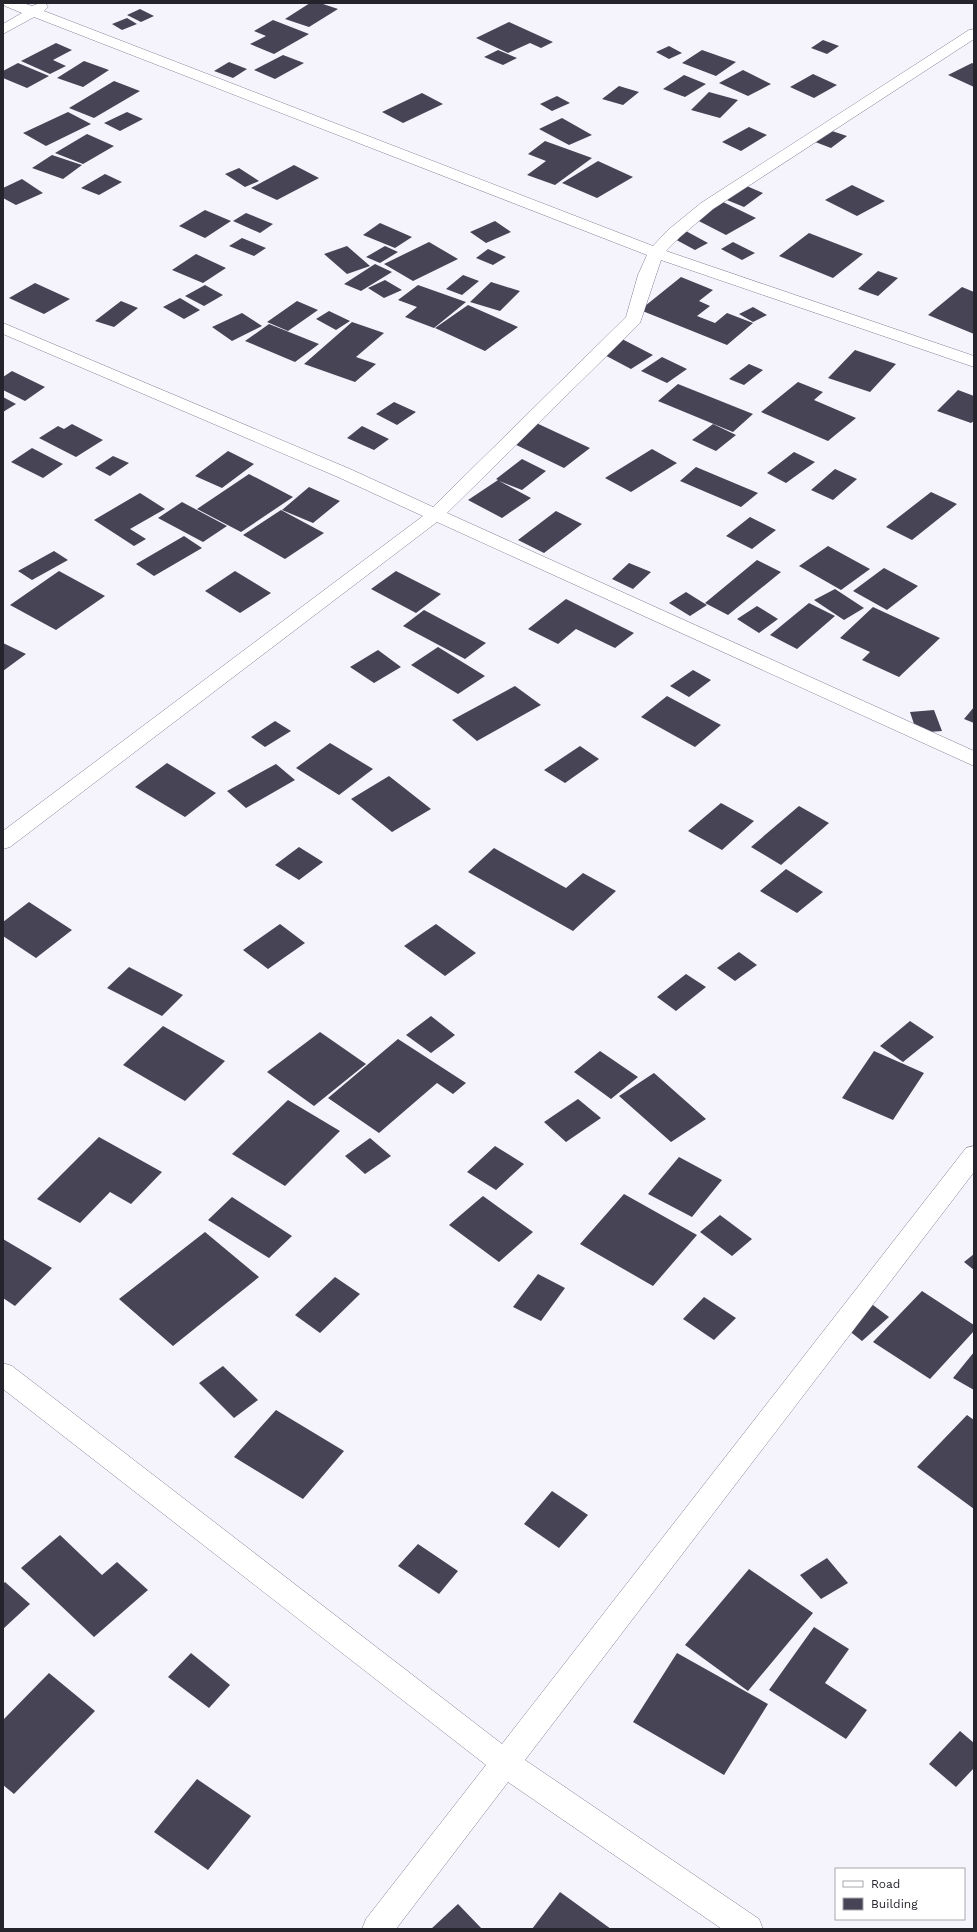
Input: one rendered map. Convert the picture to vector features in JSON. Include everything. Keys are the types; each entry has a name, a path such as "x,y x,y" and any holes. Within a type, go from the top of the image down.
{"street":[{"path":"10,3 657,253 974,362"},
{"path":"3,30 48,3"},
{"path":"3,842 435,515 634,319 643,288 657,253 683,225 707,206 974,33"},
{"path":"3,328 344,473 974,759"},
{"path":"377,1929 974,1155"},
{"path":"3,1374 505,1763 748,1929"}],"building":[{"path":"310,3 320,3 338,9 309,27 285,19"},
{"path":"140,9 154,16 141,22 127,15"},
{"path":"127,18 137,24 122,30 112,24"},
{"path":"273,20 309,34 274,54 250,44 266,36 254,31"},
{"path":"509,22 553,42 541,48 530,43 508,53 476,38"},
{"path":"823,40 839,46 827,54 811,48"},
{"path":"56,43 72,50 53,60 66,66 50,74 21,61"},
{"path":"669,46 682,53 669,59 656,52"},
{"path":"498,50 517,58 503,65 484,57"},
{"path":"702,50 736,62 716,76 682,63"},
{"path":"283,55 304,63 275,79 254,70"},
{"path":"84,61 109,70 83,87 57,78"},
{"path":"229,62 247,69 233,78 214,71"},
{"path":"18,63 49,76 27,88 3,78 3,71"},
{"path":"972,63 974,64 974,87 948,75"},
{"path":"743,70 771,84 748,96 719,83"},
{"path":"813,74 837,85 814,98 790,87"},
{"path":"684,75 706,84 685,97 663,89"},
{"path":"114,81 140,91 94,118 69,108"},
{"path":"619,86 639,92 623,105 602,99"},
{"path":"709,92 738,100 720,118 691,110"},
{"path":"422,93 443,104 403,123 382,112"},
{"path":"557,96 570,103 552,111 540,104"},
{"path":"68,112 91,124 46,146 23,133"},
{"path":"127,112 143,119 120,131 104,123"},
{"path":"562,118 592,135 569,145 539,129"},
{"path":"749,127 767,135 741,151 722,142"},
{"path":"826,129 847,136 831,148 810,140"},
{"path":"87,134 114,146 83,164 55,153"},
{"path":"545,141 592,158 555,185 527,175 546,161 528,154"},
{"path":"52,155 82,165 63,179 32,168"},
{"path":"598,161 633,177 597,198 562,183"},
{"path":"294,165 319,178 277,200 251,188"},
{"path":"239,168 259,181 245,187 225,174"},
{"path":"105,174 122,182 99,195 81,188"},
{"path":"22,179 43,193 16,205 3,198 3,188"},
{"path":"742,184 763,193 744,207 722,198"},
{"path":"852,185 885,201 857,216 825,200"},
{"path":"723,202 756,218 726,235 693,218"},
{"path":"205,210 231,221 205,238 179,226"},
{"path":"246,213 273,224 260,233 233,221"},
{"path":"495,221 511,232 486,243 470,232"},
{"path":"380,223 412,237 395,248 363,235"},
{"path":"684,230 708,243 695,250 671,237"},
{"path":"809,233 863,254 833,278 779,256"},
{"path":"242,238 266,248 254,256 229,246"},
{"path":"429,242 458,259 413,281 384,264"},
{"path":"733,242 755,253 742,260 721,249"},
{"path":"347,246 370,266 347,274 324,254"},
{"path":"385,246 398,252 380,263 366,257"},
{"path":"488,249 506,257 493,265 476,258"},
{"path":"196,254 226,268 203,283 172,270"},
{"path":"375,264 392,272 361,291 344,284"},
{"path":"878,271 898,278 878,296 858,289"},
{"path":"463,275 479,281 462,295 446,289"},
{"path":"681,277 713,290 699,301 710,306 697,316 715,323 727,313 753,323 727,345 640,310"},
{"path":"385,280 402,290 384,298 368,288"},
{"path":"491,282 520,291 500,311 470,302"},
{"path":"35,283 70,299 44,314 9,298"},
{"path":"205,285 223,295 204,306 185,296"},
{"path":"418,285 466,302 434,328 405,317 417,307 398,300"},
{"path":"962,287 974,292 974,334 928,315"},
{"path":"180,298 200,310 184,319 163,307"},
{"path":"121,301 138,308 114,327 95,321"},
{"path":"297,301 318,310 288,331 267,322"},
{"path":"468,305 518,327 485,351 435,328"},
{"path":"753,307 767,315 753,322 739,314"},
{"path":"329,311 350,321 336,330 316,319"},
{"path":"242,313 262,326 232,341 212,327"},
{"path":"352,322 384,333 356,357 376,364 355,382 304,364"},
{"path":"269,324 319,344 295,362 245,341"},
{"path":"620,338 653,355 631,369 597,351"},
{"path":"855,350 896,364 870,392 828,378"},
{"path":"662,357 687,369 667,383 641,371"},
{"path":"749,364 763,370 744,385 729,379"},
{"path":"12,371 45,387 25,401 3,390 3,377"},
{"path":"798,382 823,392 814,400 856,418 828,441 761,412"},
{"path":"678,384 753,414 733,432 658,401"},
{"path":"958,390 974,396 974,421 971,423 937,411"},
{"path":"3,397 16,404 3,412"},
{"path":"394,402 416,412 397,425 376,414"},
{"path":"532,421 590,448 564,468 506,440"},
{"path":"72,424 103,440 76,457 39,438 58,426 64,429"},
{"path":"713,424 736,435 716,451 692,440"},
{"path":"362,426 389,439 374,450 347,438"},
{"path":"32,448 63,464 43,478 11,462"},
{"path":"652,449 677,463 631,492 605,478"},
{"path":"228,451 254,464 222,488 195,476"},
{"path":"794,452 815,462 786,483 767,473"},
{"path":"113,456 129,463 110,476 95,468"},
{"path":"522,459 546,471 522,490 499,481 531,498 502,518 468,500 498,480 496,479"},
{"path":"696,467 758,493 741,507 680,481"},
{"path":"835,469 857,479 833,500 811,490"},
{"path":"249,474 293,497 241,532 197,509"},
{"path":"309,487 340,501 313,523 282,510"},
{"path":"931,492 957,504 912,540 886,527"},
{"path":"140,493 165,509 130,529 146,539 134,546 94,520"},
{"path":"182,502 227,526 203,542 158,518"},
{"path":"281,510 324,533 285,559 243,535"},
{"path":"556,511 582,524 544,553 518,540"},
{"path":"750,517 776,530 752,549 726,536"},
{"path":"184,536 202,548 154,576 136,564"},
{"path":"828,546 870,569 841,590 799,566"},
{"path":"54,551 68,560 32,580 18,571"},
{"path":"757,560 781,572 728,615 705,603"},
{"path":"629,563 651,572 633,589 612,579"},
{"path":"884,568 918,586 887,610 853,591"},
{"path":"59,571 105,596 56,630 10,605"},
{"path":"235,571 271,593 240,613 205,591"},
{"path":"396,571 441,594 416,613 371,589"},
{"path":"835,589 864,608 844,620 814,600"},
{"path":"686,592 707,605 690,616 669,603"},
{"path":"566,599 634,633 615,648 576,629 558,644 528,629"},
{"path":"809,603 835,616 797,649 770,635"},
{"path":"757,606 778,619 759,633 737,619"},
{"path":"873,607 940,638 899,677 862,660 870,652 840,638"},
{"path":"424,610 486,643 465,659 403,626"},
{"path":"3,643 26,654 3,671"},
{"path":"438,647 485,676 458,694 411,665"},
{"path":"378,650 401,667 374,683 350,667"},
{"path":"693,670 711,680 689,697 670,686"},
{"path":"515,686 541,705 477,741 452,720"},
{"path":"667,696 721,725 695,747 641,717"},
{"path":"974,707 974,723 964,719"},
{"path":"934,710 942,731 917,733 910,712"},
{"path":"275,721 291,731 265,747 251,737"},
{"path":"330,743 373,769 339,795 296,768"},
{"path":"580,746 599,759 565,783 544,770"},
{"path":"167,763 216,793 185,817 135,787"},
{"path":"276,764 295,780 246,808 227,791"},
{"path":"389,776 431,809 392,832 351,799"},
{"path":"721,803 754,821 722,850 688,831"},
{"path":"799,806 829,823 781,865 751,847"},
{"path":"299,847 323,862 299,880 275,865"},
{"path":"494,848 566,888 583,873 616,891 573,931 468,872"},
{"path":"786,869 823,892 797,913 760,891"},
{"path":"29,902 72,930 36,958 3,936 3,922"},
{"path":"280,924 305,943 268,969 243,950"},
{"path":"436,924 476,953 445,976 404,946"},
{"path":"739,952 757,965 735,981 717,968"},
{"path":"129,967 183,995 162,1016 107,988"},
{"path":"686,974 706,987 676,1011 657,997"},
{"path":"431,1016 455,1035 431,1053 406,1035"},
{"path":"910,1021 934,1037 903,1062 880,1046"},
{"path":"163,1026 225,1061 185,1101 123,1065"},
{"path":"320,1032 366,1064 314,1106 267,1072"},
{"path":"398,1039 466,1083 453,1094 437,1083 379,1133 328,1098"},
{"path":"600,1051 638,1077 611,1099 574,1072"},
{"path":"874,1051 924,1073 893,1120 842,1098"},
{"path":"654,1073 706,1119 671,1142 619,1096"},
{"path":"578,1099 601,1118 566,1142 544,1122"},
{"path":"288,1100 340,1131 285,1186 232,1154"},
{"path":"99,1137 162,1172 131,1204 110,1192 80,1223 37,1199"},
{"path":"370,1138 391,1156 365,1174 345,1156"},
{"path":"495,1146 524,1164 496,1190 467,1172"},
{"path":"679,1157 722,1180 692,1217 648,1194"},
{"path":"624,1194 697,1235 653,1286 580,1244"},
{"path":"483,1196 533,1232 499,1262 449,1225"},
{"path":"232,1197 292,1236 269,1258 208,1220"},
{"path":"720,1215 752,1239 732,1256 700,1232"},
{"path":"205,1232 259,1277 173,1346 119,1299"},
{"path":"3,1239 52,1268 15,1306 3,1298"},
{"path":"974,1254 974,1270 964,1262"},
{"path":"538,1274 565,1288 541,1321 513,1307"},
{"path":"335,1277 360,1294 320,1333 295,1315"},
{"path":"922,1291 974,1325 974,1331 930,1379 873,1342"},
{"path":"704,1297 736,1318 714,1340 683,1319"},
{"path":"865,1299 889,1317 862,1341 838,1322"},
{"path":"974,1352 974,1390 953,1378"},
{"path":"223,1366 258,1400 234,1418 199,1383"},
{"path":"276,1410 344,1451 303,1499 234,1457"},
{"path":"967,1415 974,1420 974,1509 917,1467"},
{"path":"552,1491 588,1515 559,1548 524,1524"},
{"path":"60,1535 102,1575 117,1562 148,1590 94,1637 21,1568"},
{"path":"418,1544 458,1571 439,1594 398,1566"},
{"path":"827,1558 848,1583 821,1599 800,1575"},
{"path":"749,1569 813,1613 748,1691 685,1645"},
{"path":"5,1582 30,1604 3,1629 3,1584"},
{"path":"814,1627 849,1649 825,1683 867,1710 846,1739 769,1690"},
{"path":"191,1653 230,1685 209,1708 168,1677"},
{"path":"677,1653 768,1704 724,1775 633,1722"},
{"path":"49,1673 95,1711 14,1794 3,1785 3,1720"},
{"path":"960,1731 974,1743 974,1768 956,1787 929,1764"},
{"path":"197,1779 251,1816 208,1870 154,1832"},
{"path":"560,1892 611,1929 532,1929"},
{"path":"458,1904 482,1929 431,1929"}]}
